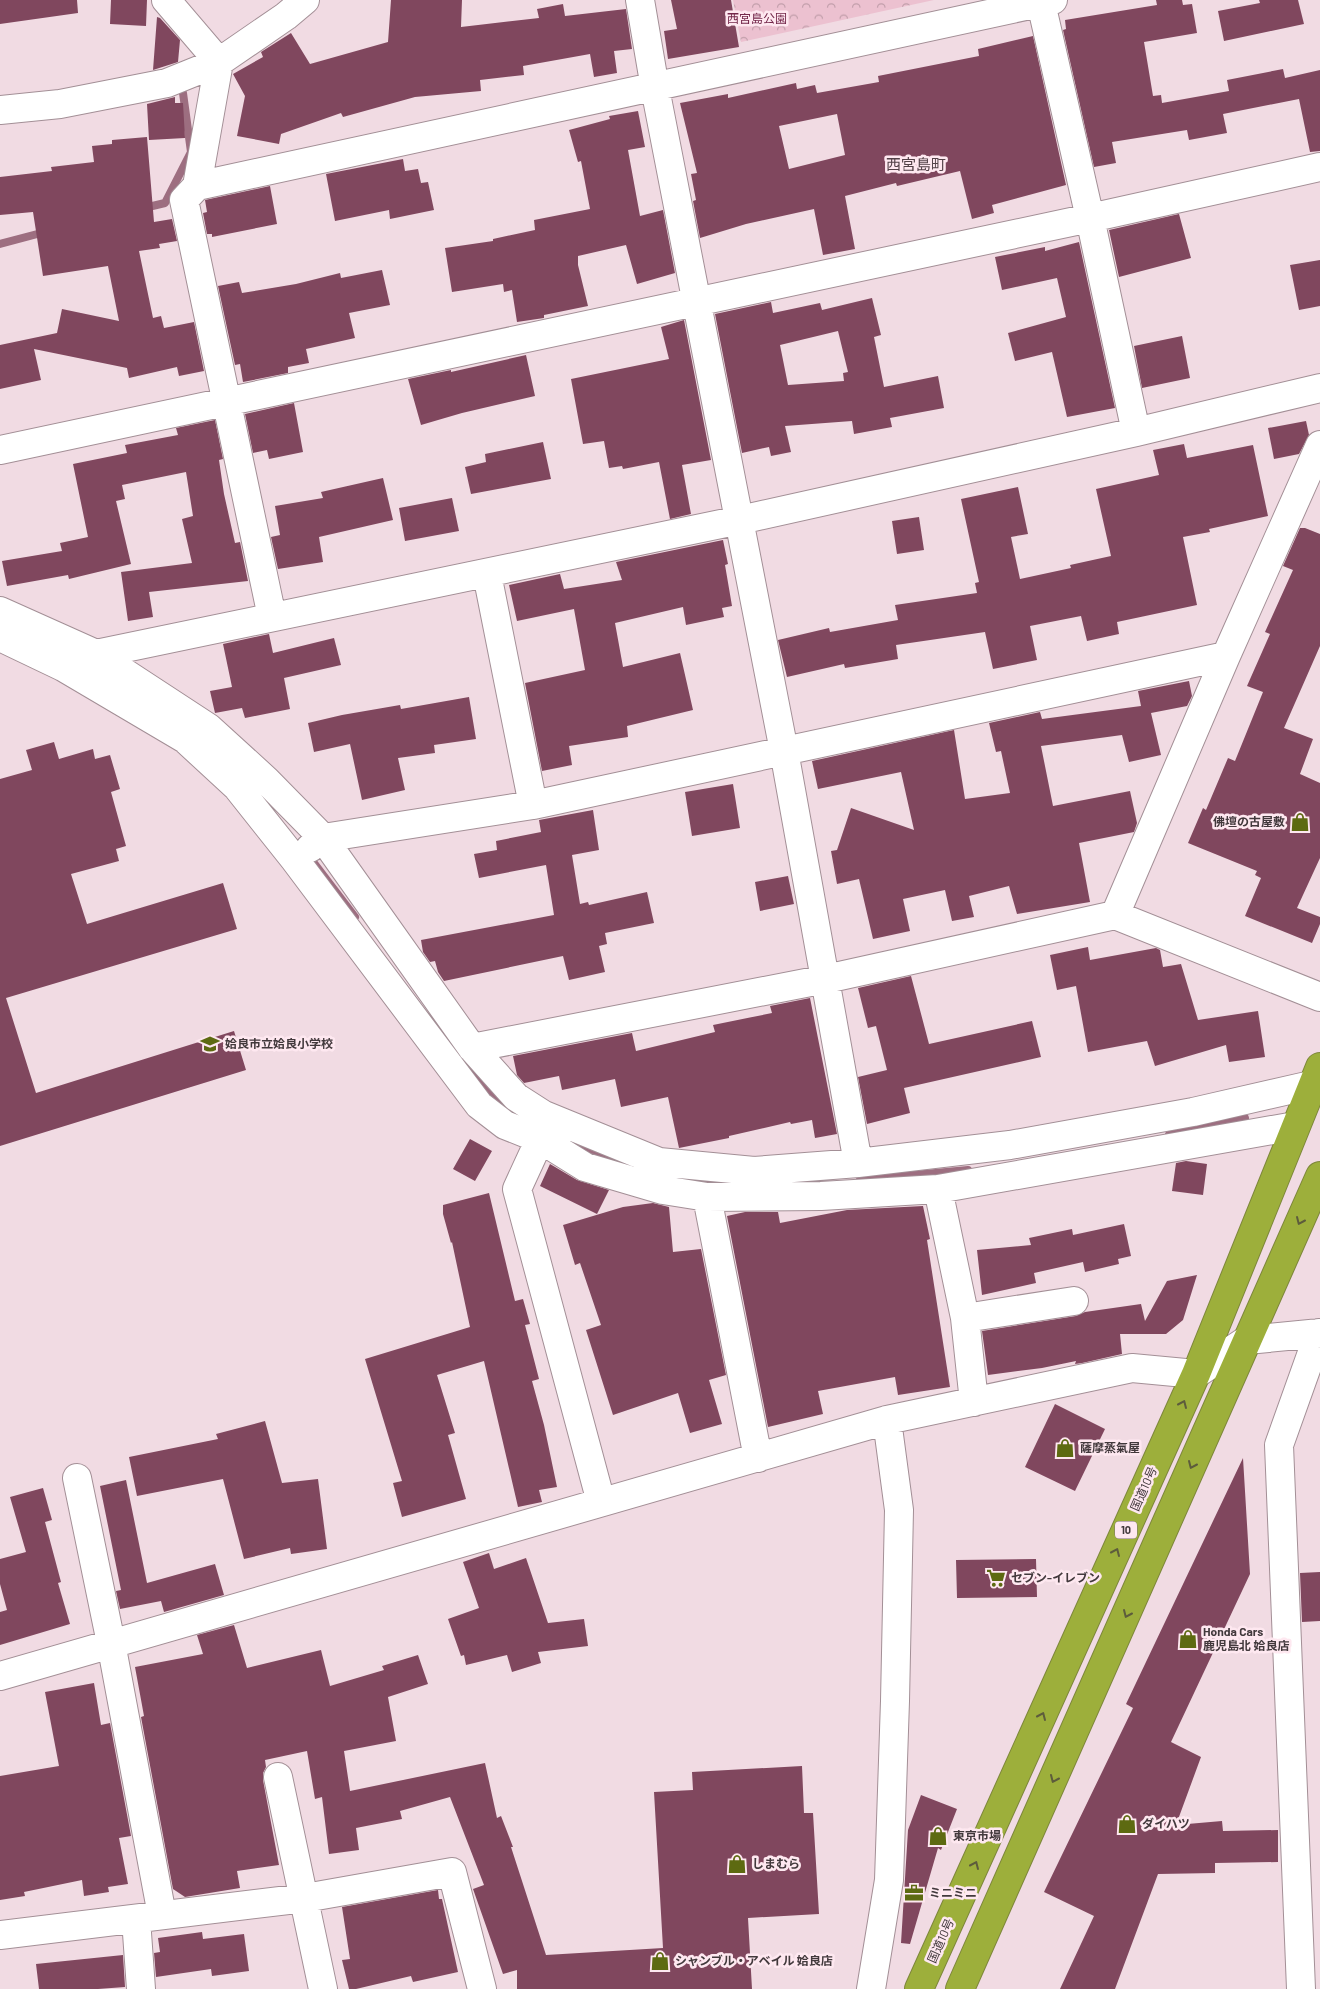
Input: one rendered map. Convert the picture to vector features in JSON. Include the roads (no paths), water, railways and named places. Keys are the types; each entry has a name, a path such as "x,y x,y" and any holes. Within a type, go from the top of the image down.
{"highway":[{"name":"国道10号","path":"920,1989 1196,1374 1316,1076"},
{"path":"960,1989 1320,1176"}],"street":[{"path":"166,0 219,62"},
{"path":"0,110 60,104 166,83 219,62 286,16 305,0"},
{"path":"640,0 654,88 784,751 858,1163"},
{"path":"197,186 1047,1 1090,218 1136,432"},
{"path":"219,62 197,186 184,200 272,616"},
{"path":"0,450 1090,218 1320,167"},
{"path":"96,654 740,520 1136,432 1320,388"},
{"path":"1115,916 1226,656 1320,445"},
{"path":"487,574 533,805"},
{"path":"0,611 96,654 209,728 266,780 323,838 472,1048 516,1097 537,1110 659,1162 754,1171 858,1163 1010,1146 1193,1112 1316,1076"},
{"path":"0,637 62,666 185,739 237,787 295,860 480,1105 505,1125 540,1139 585,1167 663,1190 707,1197 821,1196 938,1189 1295,1126"},
{"path":"295,860 323,838 533,805 1226,656"},
{"path":"472,1048 826,979 1115,916 1320,997"},
{"path":"540,1139 517,1189 601,1502"},
{"path":"938,1189 965,1318 974,1402"},
{"path":"707,1197 758,1458"},
{"path":"965,1318 1074,1301"},
{"path":"0,1676 887,1420 1132,1368 1196,1374 1247,1340 1320,1333 1279,1445 1302,1989"},
{"path":"871,1989 889,1880 896,1692 900,1510 887,1420"},
{"path":"77,1478 111,1643 162,1914"},
{"path":"278,1777 324,1989"},
{"path":"0,1935 305,1898 452,1872 482,1989"},
{"path":"136,1919 141,1989"}],"waterway":[{"path":"144,208 165,203 191,152 183,93"},
{"path":"0,244 45,232"},
{"path":"307,854 355,917"},
{"path":"461,1060 501,1103 528,1121"},
{"path":"1169,1135 1245,1118"},
{"path":"575,1147 647,1172"},
{"path":"860,1180 968,1170"},
{"path":"688,1181 726,1184"}],"place":[{"name":"佛壇の古屋敷","path":"1300,822"},
{"name":"姶良市立姶良小学校","path":"210,1044"},
{"name":"薩摩蒸氣屋","path":"1065,1448"},
{"name":"セブン-イレブン","path":"996,1578"},
{"name":"Honda Cars 鹿児島北 姶良店","path":"1188,1639"},
{"name":"ダイハツ","path":"1127,1824"},
{"name":"東京市場","path":"938,1836"},
{"name":"しまむら","path":"737,1864"},
{"name":"ミニミニ","path":"914,1893"},
{"name":"シャンブル・アベイル 姶良店","path":"660,1961"}],"district":[{"name":"西宮島町","path":"916,165"}],"park label":[{"name":"西宮島公園","path":"757,19"}]}
